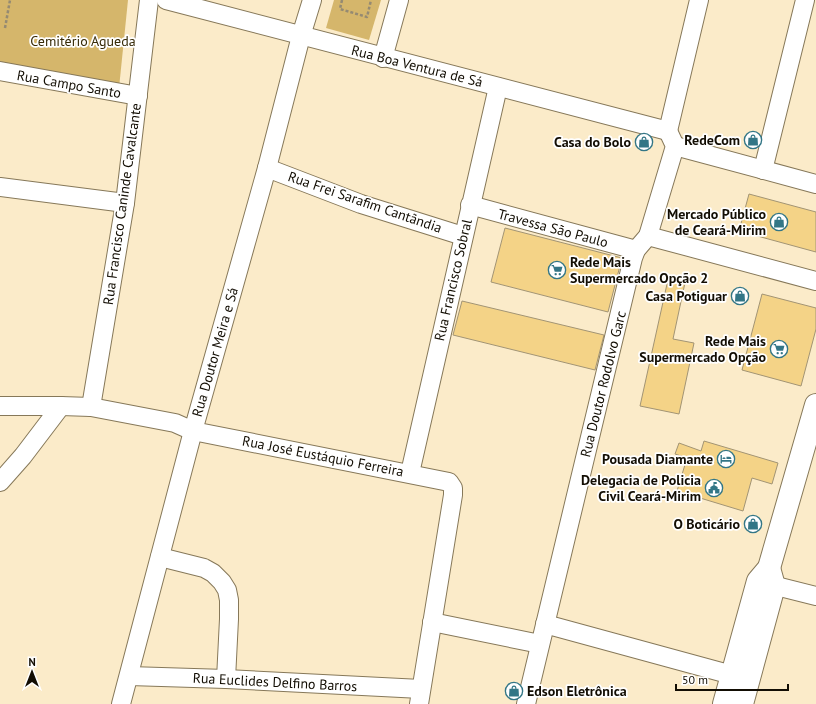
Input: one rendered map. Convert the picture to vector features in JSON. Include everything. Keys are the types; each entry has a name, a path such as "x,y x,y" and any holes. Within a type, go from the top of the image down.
{"main road":[{"path":"724,704 732,675 767,578 816,405"},
{"path":"742,704 767,578"}],"street":[{"name":"Rua Francisco Caninde Cavalcante","path":"91,407 124,203 149,0"},
{"name":"Rua Boa Ventura de Sá","path":"166,0 498,87 672,139 763,170 816,184"},
{"name":"Rua Doutor Meira e Sá","path":"121,704 192,431 267,168 301,36 312,0"},
{"path":"383,58 398,0"},
{"path":"636,250 648,236 672,139 699,0"},
{"path":"763,170 805,0"},
{"name":"Rua Campo Santo","path":"0,71 138,96"},
{"name":"Rua Francisco Sobral","path":"410,473 498,87"},
{"name":"Rua Frei Sarafim Cantãndia","path":"267,168 362,204 463,236"},
{"path":"0,186 124,203"},
{"name":"Travessa São Paulo","path":"470,205 636,250"},
{"path":"648,236 816,281"},
{"name":"Rua Doutor Rodolvo Garc","path":"526,704 636,250"},
{"name":"Rua José Eustáquio Ferreira","path":"0,406 91,407 175,423 192,431 410,473 449,482 452,485 453,495 432,622"},
{"path":"0,482 23,456 60,406"},
{"path":"160,557 204,568 213,573 222,582 227,590 230,619 226,679"},
{"path":"767,578 816,596"},
{"path":"420,697 432,622 540,644"},
{"path":"545,624 732,675"},
{"name":"Rua Euclides Delfino Barros","path":"129,676 226,679 420,697"}],"path":[{"path":"5,28 10,0"},
{"path":"342,0 340,9 367,17 371,0"}],"green space":[{"name":"Cemitério Agueda","path":"0,0 128,0 119,88 0,67"},
{"path":"334,0 381,0 369,40 326,28"}],"building":[{"name":"Mercado Público de Ceará-Mirim","path":"749,194 816,212 816,252 739,231"},
{"name":"Rede Mais Supermercado Opção 2","path":"505,228 622,258 608,312 491,282"},
{"path":"669,275 686,278 673,339 694,343 679,414 640,406"},
{"name":"Rede Mais Supermercado Opção","path":"762,294 816,308 816,329 801,386 742,370"},
{"path":"462,301 604,335 595,370 453,335"},
{"path":"704,441 778,463 772,484 752,478 743,511 677,491 687,458 675,454 679,443 701,451"}],"place":[{"name":"RedeCom","path":"753,140"},
{"name":"Casa do Bolo","path":"644,142"},
{"name":"Mercado Público de Ceará-Mirim","path":"779,222"},
{"name":"Rede Mais Supermercado Opção 2","path":"557,270"},
{"name":"Casa Potiguar","path":"740,296"},
{"name":"Rede Mais Supermercado Opção","path":"779,349"},
{"name":"Pousada Diamante","path":"726,459"},
{"name":"Delegacia de Policia Civil Ceará-Mirim","path":"714,488"},
{"name":"O Boticário","path":"753,524"},
{"name":"Edson Eletrônica","path":"514,691"}]}
